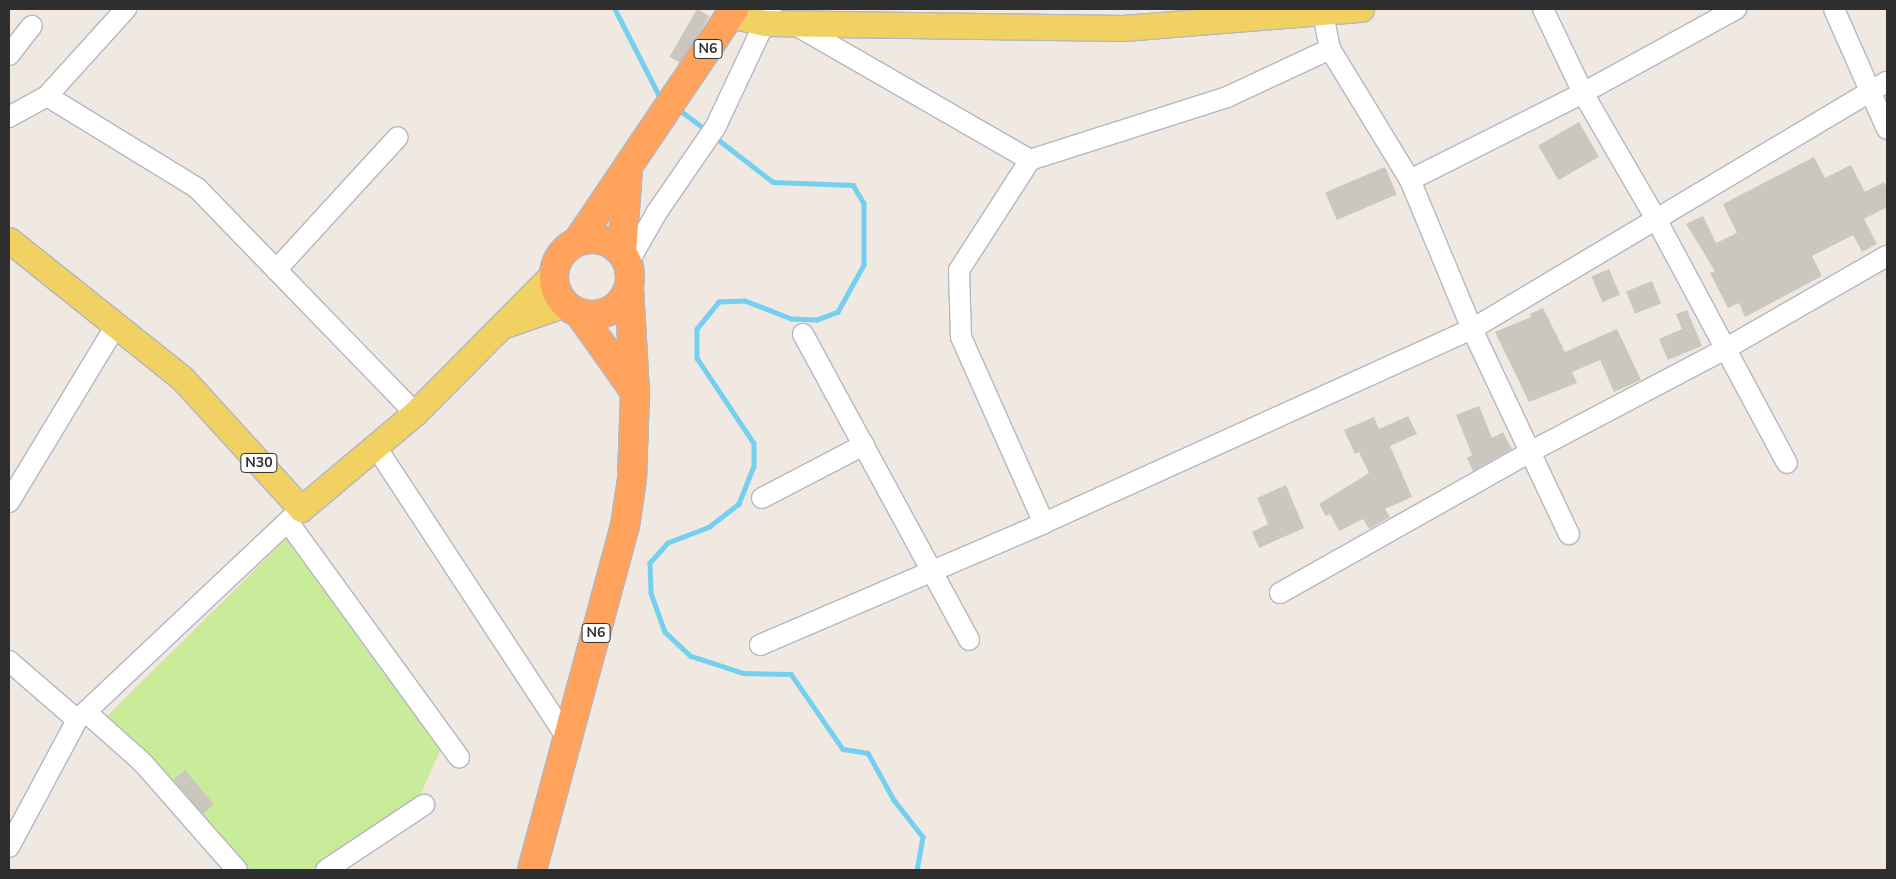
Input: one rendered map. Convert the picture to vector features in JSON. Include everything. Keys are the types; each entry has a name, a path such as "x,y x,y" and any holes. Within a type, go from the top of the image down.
{"highway":[{"name":"N6","path":"554,273 558,260 577,242 659,119 682,89 732,12"},
{"name":"N6","path":"532,870 566,736 624,526 632,479 635,392 626,268 628,165"},
{"path":"572,309 596,315 613,310 626,268 602,240 577,242"},
{"path":"554,273 558,295 572,309 635,392"}],"main road":[{"path":"732,12 768,16 792,23 1123,28 1361,9"},
{"name":"N30","path":"9,240 182,378 295,516"},
{"path":"295,516 415,413 554,273"},
{"path":"502,326 572,309"}],"street":[{"path":"9,117 47,96 126,9"},
{"path":"1543,9 1583,93 1655,217 1724,349 1787,463"},
{"path":"1410,180 1583,93 1736,9"},
{"path":"1834,9 1887,129"},
{"path":"1323,11 1330,50 1410,180 1472,329 1569,534"},
{"path":"626,268 657,212 716,126 768,16"},
{"path":"792,23 1030,160"},
{"path":"9,55 32,26"},
{"path":"1044,523 961,337 959,270 1030,160 1227,97 1330,50"},
{"path":"760,645 1044,523 1472,329 1655,217 1887,82"},
{"path":"47,96 197,188 415,413"},
{"path":"276,270 398,137"},
{"path":"1280,593 1530,452 1724,349 1887,256"},
{"path":"9,502 116,325"},
{"path":"803,334 970,640"},
{"path":"762,498 864,446"},
{"path":"376,447 566,736"},
{"path":"9,847 82,716 295,516 459,757"},
{"path":"9,660 143,763 237,870"},
{"path":"326,870 424,805"}],"green space":[{"path":"290,535 443,744 418,800 310,870 246,870 107,716"}],"building":[{"path":"697,9 709,16 682,64 670,57"},
{"path":"1579,122 1599,157 1558,180 1538,146"},
{"path":"1814,157 1825,178 1851,165 1865,192 1884,182 1887,189 1887,207 1864,219 1877,244 1862,252 1853,235 1812,256 1822,276 1745,317 1739,303 1728,308 1710,273 1715,271 1686,224 1703,216 1716,243 1737,233 1723,204"},
{"path":"1385,167 1397,195 1337,220 1325,192"},
{"path":"1609,269 1620,295 1602,302 1592,276"},
{"path":"1652,281 1661,303 1635,314 1626,291"},
{"path":"1543,308 1565,352 1617,329 1641,380 1614,392 1600,360 1572,372 1577,383 1529,402 1495,332 1531,317 1530,314"},
{"path":"1687,310 1702,346 1668,360 1659,339 1682,329 1676,314"},
{"path":"1479,406 1492,438 1503,432 1512,449 1473,471 1467,458 1472,455 1456,415"},
{"path":"1408,416 1417,434 1390,446 1412,497 1385,509 1390,517 1369,529 1363,519 1339,531 1330,514 1326,516 1319,504 1369,473 1359,452 1355,454 1344,430 1374,417 1379,429"},
{"path":"1286,485 1304,528 1259,548 1252,532 1268,524 1257,498"},
{"path":"185,770 214,804 202,814 174,780"}],"waterway":[{"path":"615,9 658,93 663,97"},
{"path":"677,108 707,131"},
{"path":"715,137 773,182 853,185 864,203 864,265 838,312 817,320 791,319 745,301 719,302 697,329 697,358 754,443 754,466 739,504 710,527 668,543 650,563 651,593 665,632 691,656 743,673 791,674 843,749 868,753 894,800 923,837 917,870"}]}
